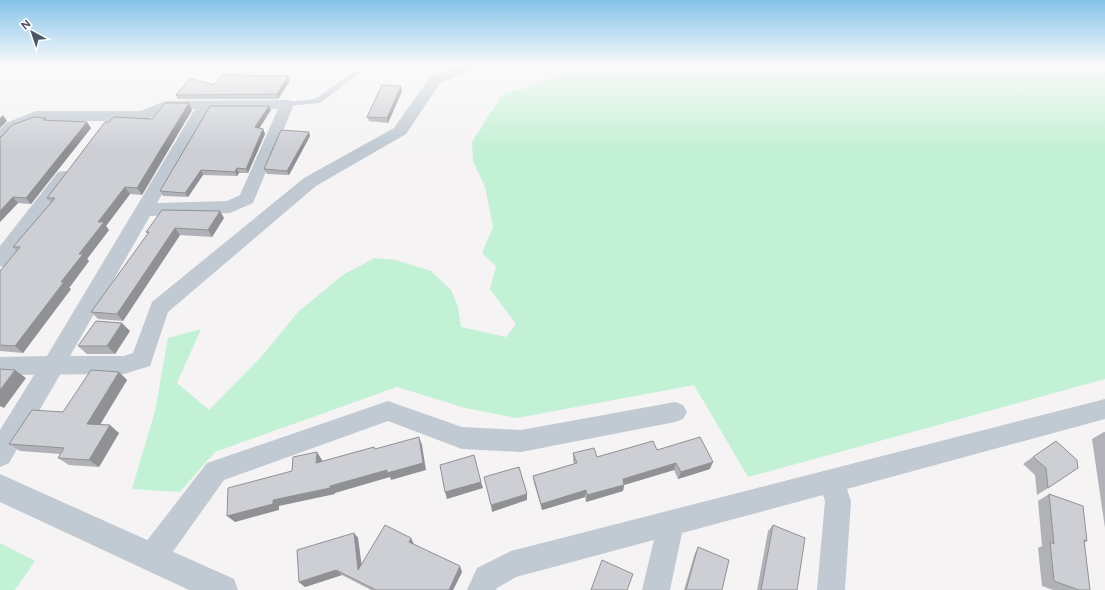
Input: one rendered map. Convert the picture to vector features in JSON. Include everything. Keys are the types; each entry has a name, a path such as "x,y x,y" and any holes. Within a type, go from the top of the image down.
{"street":[{"path":"0,366 124,365 142,360 159,308 310,182 400,131 426,94"},
{"path":"0,454 206,104"},
{"path":"0,138 11,126 36,116 104,123 144,116 165,105 287,104 247,199 230,207 143,210"},
{"path":"0,260 76,161"},
{"path":"481,590 487,578 511,565 832,482 1105,409"},
{"path":"152,558 216,471 388,411 462,438 521,440 675,412"},
{"path":"831,590 838,501 832,482"},
{"path":"0,488 223,590"},
{"path":"656,590 671,523"}],"lane":[{"path":"287,104 317,101 328,94"}],"green space":[{"path":"506,94 1105,94 1105,379 748,477 694,385 517,418 465,408 397,387 215,452 180,492 132,489 155,411 168,338 201,329 177,383 209,410 262,356 298,312 344,274 375,258 396,260 431,271 451,290 458,307 461,327 506,337 516,324 490,289 496,266 482,253 493,227 485,187 473,161 472,142 502,95"},
{"path":"0,543 35,561 15,590 0,590"}],"building":[{"path":"177,94 277,94 277,94 176,95"},
{"path":"378,94 398,94 387,118 367,117"},
{"path":"165,103 189,103 137,188 125,187 98,222 104,222 79,254 83,254 61,282 64,282 15,346 0,345 0,271 20,247 13,247 55,198 47,198 105,122 109,122 114,117 152,119"},
{"path":"210,106 269,106 255,127 263,129 246,169 237,168 235,172 201,170 185,193 160,191"},
{"path":"34,117 46,118 43,120 87,122 26,198 13,197 0,211 0,137 12,125"},
{"path":"281,130 309,132 287,171 264,169"},
{"path":"162,210 220,211 208,230 175,228 117,314 91,312 149,232 146,232"},
{"path":"96,321 122,323 107,346 78,346"},
{"path":"0,369 15,370 0,390"},
{"path":"91,370 119,372 87,424 110,425 89,460 58,458 64,448 9,444 32,410 63,412"},
{"path":"419,437 423,463 387,473 387,470 330,486 330,488 273,500 273,504 227,516 228,488 292,471 293,457 317,452 316,463 374,447 375,449"},
{"path":"700,437 713,462 681,472 676,463 623,479 624,485 587,495 586,490 541,504 533,476 577,463 573,453 594,448 597,457 653,441 657,450"},
{"path":"1056,441 1077,460 1078,468 1048,488 1046,468 1033,457"},
{"path":"474,455 481,482 445,492 440,465"},
{"path":"519,467 527,494 491,505 484,477"},
{"path":"1049,494 1083,506 1087,541 1084,540 1090,590 1079,590 1054,581 1050,542 1054,544"},
{"path":"385,525 411,538 409,542 460,566 449,590 376,590 336,570 299,582 297,550 354,533 358,570"},
{"path":"773,525 805,538 797,590 761,590"},
{"path":"698,547 729,560 722,590 686,590"},
{"path":"602,560 633,574 627,590 591,590"}]}
